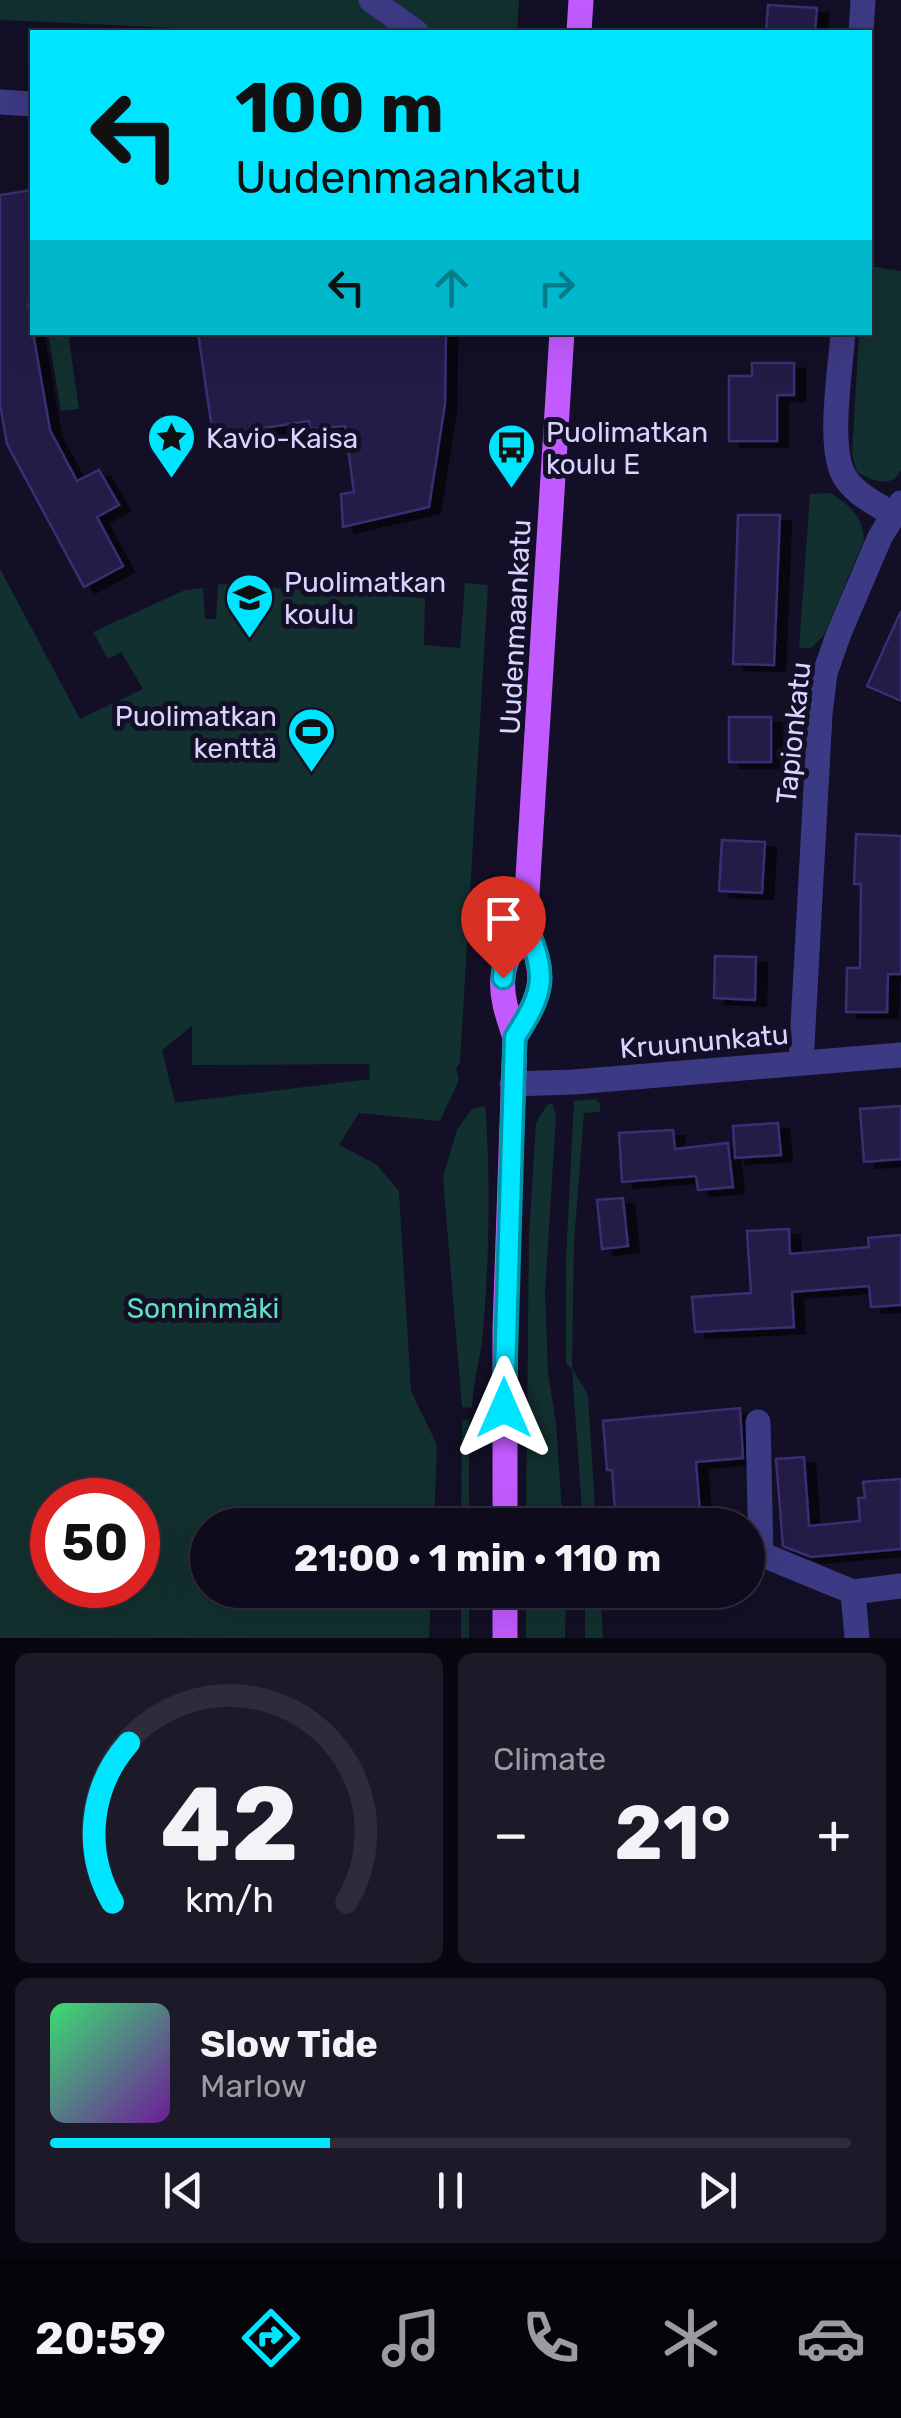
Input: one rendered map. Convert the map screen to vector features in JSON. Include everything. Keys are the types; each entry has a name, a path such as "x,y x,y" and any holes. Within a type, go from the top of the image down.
{"main road":[{"path":"579,30 581,0"},
{"name":"Uudenmaankatu","path":"515,1037 537,1001 541,961 526,925 562,335"},
{"name":"Uudenmaankatu","path":"505,1508 504,1330 515,1037 502,999 505,959 526,925"},
{"path":"505,1608 505,1638"}],"street":[{"path":"371,0 413,30"},
{"path":"861,30 863,0"},
{"path":"0,102 30,104"},
{"name":"Tapionkatu","path":"801,1063 825,673 880,536 898,510 856,492 843,474 837,453 843,335"},
{"name":"Kruununkatu","path":"512,1084 901,1055"},
{"path":"758,1422 761,1554 853,1592 901,1586"},
{"path":"853,1592 857,1638"}],"green space":[{"path":"0,0 519,0 517,30 224,30 0,20"},
{"path":"872,266 901,271 901,470 892,480 875,480 857,472 852,454 859,335 872,335"},
{"path":"48,335 68,335 79,409 61,411"},
{"path":"830,493 854,512 864,540 824,635 811,648 799,648 810,494"},
{"name":"Sonninmäki","path":"0,569 80,719 143,689 121,652 108,659 93,632 185,590 203,588 205,619 216,619 218,584 425,598 424,645 460,648 465,583 488,585 460,1063 456,1069 459,1080 440,1121 359,1113 339,1145 376,1164 399,1191 411,1391 437,1445 435,1508 190,1508 190,1608 430,1608 429,1638 0,1638","holes":["192,1026 192,1065 369,1064 370,1079 175,1103 162,1050"]},
{"path":"595,1099 600,1103 600,1112 584,1113 574,1242 572,1368 588,1395 595,1508 582,1508 572,1369 566,1363 566,1260 574,1101"},
{"path":"552,1103 556,1115 545,1291 548,1373 562,1508 526,1508 529,1236 536,1123"},
{"path":"485,1106 489,1189 487,1276 472,1408 462,1407 443,1177 457,1130 472,1109"},
{"path":"469,1419 469,1508 461,1508 462,1420"},
{"path":"461,1608 469,1608 469,1638 461,1638"},
{"path":"526,1608 566,1608 565,1638 526,1638"},
{"path":"585,1608 601,1608 603,1638 585,1638"}],"building":[{"path":"768,5 817,8 815,30 766,30"},
{"path":"30,190 30,335 33,335 50,430 77,481 99,470 119,505 97,517 123,566 84,587 7,444 0,404 0,195"},
{"path":"198,335 446,335 445,404 429,507 343,527 341,494 354,492 345,426 310,429 309,421 213,436"},
{"path":"752,363 794,363 794,395 777,395 777,441 729,441 729,376 752,376"},
{"path":"738,515 780,515 774,665 733,664"},
{"path":"901,611 901,701 867,686"},
{"path":"729,717 771,717 771,762 729,762"},
{"path":"856,834 901,836 901,974 888,974 887,1012 846,1012 847,968 860,968 861,884 854,884"},
{"path":"722,840 765,842 762,893 719,891"},
{"path":"715,956 756,957 755,1000 714,998"},
{"path":"901,1106 901,1159 864,1162 860,1109"},
{"path":"778,1123 781,1155 735,1158 733,1126"},
{"path":"673,1130 675,1149 728,1143 733,1187 698,1190 696,1176 622,1182 619,1133"},
{"path":"623,1198 628,1246 602,1249 597,1200"},
{"path":"789,1229 790,1254 869,1247 868,1238 901,1235 901,1305 871,1307 869,1286 792,1292 794,1327 695,1332 692,1297 751,1293 747,1231"},
{"path":"740,1408 743,1458 696,1462 700,1508 615,1508 603,1421"},
{"path":"804,1457 809,1526 860,1521 858,1498 865,1498 863,1482 901,1479 901,1549 811,1557 783,1546 776,1459"}],"place":[{"name":"Kavio-Kaisa","path":"171,480"},
{"name":"Puolimatkan koulu E","path":"511,490"},
{"name":"Puolimatkan koulu","path":"249,640"},
{"name":"Puolimatkan kenttä","path":"312,774"}],"route":[{"path":"503,978 505,959 526,925 541,961 537,1001 515,1037 504,1408"}]}
